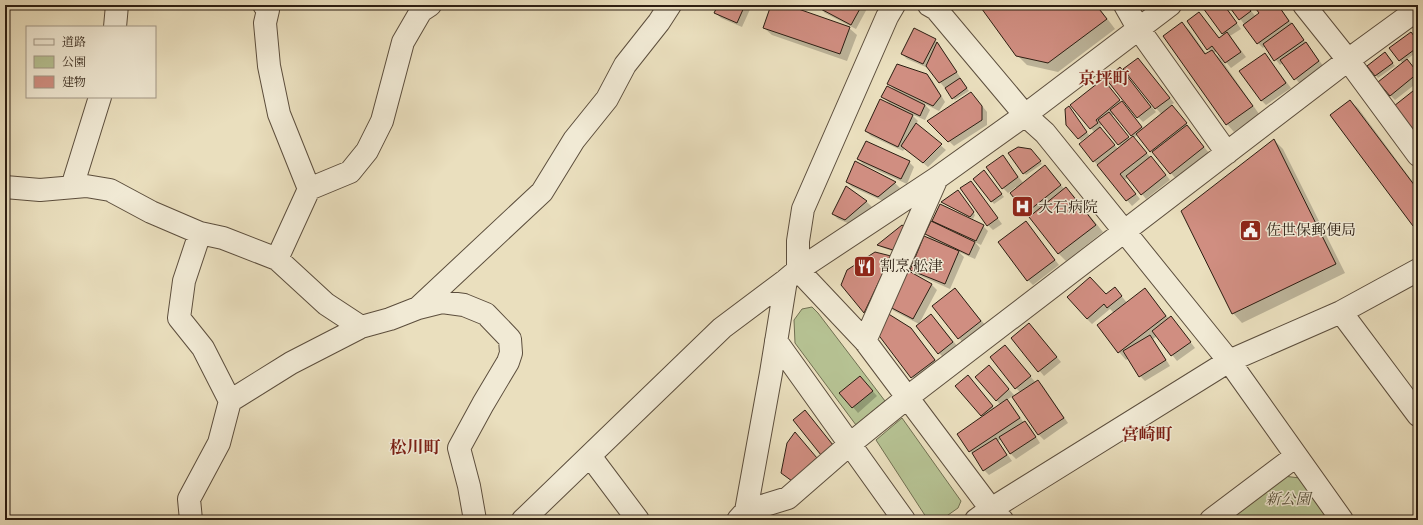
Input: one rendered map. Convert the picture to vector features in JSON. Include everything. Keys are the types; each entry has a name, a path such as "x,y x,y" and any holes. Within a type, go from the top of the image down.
{"street":[{"path":"115,26 117,5"},
{"path":"264,5 268,10 265,23 269,66 279,114 309,189"},
{"path":"277,259 309,189 350,172 367,151 382,120 403,42 421,11 430,5"},
{"path":"418,308 542,192 574,140 607,99 625,65 659,22 670,5"},
{"path":"742,515 771,373 776,341 792,275 803,209 886,17 894,5"},
{"path":"929,5 936,9 1025,115 1045,133 1229,361 1342,520"},
{"path":"1125,5 1138,28 1226,153"},
{"path":"523,520 722,328 792,275 937,178 1025,115 1170,5"},
{"path":"1304,5 1348,60 1418,155"},
{"path":"742,515 788,498 850,444 908,397 1348,60 1418,9"},
{"path":"72,187 100,98"},
{"path":"865,341 937,178"},
{"path":"5,187 40,190 86,186 110,190 151,212 200,234 223,238 277,259 326,304 361,327"},
{"path":"191,520 189,500 219,443 230,401 203,348 180,318 184,281 200,234"},
{"path":"792,275 865,341 908,397 990,516 1229,361 1341,312 1418,270"},
{"path":"230,401 291,363 361,327 390,319 418,308 442,302 464,305 486,314 510,339 510,353 508,362 459,448 469,486 475,520"},
{"path":"1341,312 1418,415"},
{"path":"776,341 904,520"},
{"path":"590,456 638,520"},
{"path":"1211,520 1296,456"}],"green space":[{"path":"812,307 885,401 856,425 795,343 794,320 802,309"},
{"path":"902,418 961,501 958,508 941,520 928,520 876,440"},
{"name":"新公園","path":"1283,476 1300,478 1328,520 1228,520"}],"building":[{"path":"718,5 745,5 737,23 714,13"},
{"path":"771,5 787,5 850,27 840,54 763,28"},
{"path":"820,5 862,5 851,25 819,8"},
{"path":"979,5 1096,5 1107,19 1048,63 1016,56"},
{"path":"1207,5 1224,5 1237,23 1222,34 1203,8"},
{"path":"1228,5 1247,5 1251,11 1239,20"},
{"path":"1253,5 1278,5 1289,21 1257,44 1243,25 1259,13"},
{"path":"1199,12 1219,38 1227,32 1241,52 1225,63 1212,46 1207,50 1187,21"},
{"path":"1182,22 1205,54 1212,50 1253,106 1226,125 1163,36"},
{"path":"1292,23 1304,40 1274,61 1263,44"},
{"path":"914,28 936,39 923,64 901,54"},
{"path":"1411,32 1418,41 1418,47 1399,61 1389,48"},
{"path":"937,42 957,72 939,83 926,66"},
{"path":"1306,42 1319,61 1294,80 1280,60"},
{"path":"1385,52 1393,63 1375,76 1367,66"},
{"path":"1265,53 1286,83 1261,101 1239,71"},
{"path":"1138,58 1170,98 1155,109 1123,69"},
{"path":"1407,59 1418,73 1390,96 1378,82"},
{"path":"897,64 927,74 941,96 933,106 887,84"},
{"path":"1120,67 1151,107 1137,118 1106,79"},
{"path":"960,78 967,88 952,99 945,88"},
{"path":"1103,79 1120,100 1096,120 1098,123 1090,129 1070,105"},
{"path":"887,86 925,105 920,116 881,97"},
{"path":"1418,87 1418,131 1415,133 1394,106"},
{"path":"971,92 982,106 982,120 948,142 927,121"},
{"path":"880,99 913,115 898,147 865,131"},
{"path":"1350,100 1418,190 1418,222 1413,226 1330,115"},
{"path":"1122,101 1142,127 1131,136 1110,110"},
{"path":"1172,105 1187,123 1150,152 1136,134"},
{"path":"1069,106 1087,132 1078,139 1066,125 1065,109"},
{"path":"1109,112 1129,137 1118,145 1098,120"},
{"path":"916,123 942,144 923,163 901,146"},
{"path":"1187,125 1204,147 1170,174 1152,152"},
{"path":"1100,127 1115,145 1093,162 1079,144"},
{"path":"1133,136 1147,153 1120,174 1136,194 1126,201 1097,165"},
{"path":"1274,139 1336,264 1232,314 1181,211"},
{"path":"866,141 910,161 901,179 857,159"},
{"path":"1018,147 1031,149 1041,161 1023,174 1008,153"},
{"path":"1003,155 1018,177 1002,189 986,167"},
{"path":"1151,156 1166,175 1141,195 1126,176"},
{"path":"855,161 896,182 878,197 846,182"},
{"path":"1045,165 1061,185 1026,213 1010,193"},
{"path":"984,170 1002,194 991,202 973,179"},
{"path":"971,181 998,218 987,226 960,188"},
{"path":"846,186 867,201 845,220 832,214"},
{"path":"1066,187 1096,225 1058,254 1029,217"},
{"path":"958,190 974,212 970,217 941,202"},
{"path":"940,204 984,225 976,241 932,221"},
{"path":"931,221 975,242 969,255 925,234"},
{"path":"1026,221 1055,260 1027,281 998,242"},
{"path":"902,225 905,227 893,250 877,245"},
{"path":"924,236 959,251 945,284 910,270"},
{"path":"875,252 891,256 864,313 841,285 847,270"},
{"path":"907,270 932,284 913,319 888,306"},
{"path":"1090,277 1106,294 1115,287 1122,296 1107,308 1104,304 1087,319 1067,297"},
{"path":"955,288 981,321 958,339 932,306"},
{"path":"1145,288 1166,316 1118,353 1097,325"},
{"path":"887,313 911,328 935,360 911,378 877,333"},
{"path":"931,314 953,342 938,354 916,326"},
{"path":"1171,316 1191,342 1171,356 1152,331"},
{"path":"1029,323 1057,357 1038,372 1011,338"},
{"path":"1150,335 1166,360 1139,377 1123,351"},
{"path":"1005,345 1031,376 1015,389 990,357"},
{"path":"989,365 1009,389 996,401 975,377"},
{"path":"968,375 993,406 981,416 955,386"},
{"path":"860,376 873,391 852,408 839,393"},
{"path":"1038,380 1064,418 1038,435 1012,397"},
{"path":"1007,399 1020,418 969,452 957,434"},
{"path":"805,410 833,445 821,455 793,420"},
{"path":"1025,421 1036,437 1010,454 999,437"},
{"path":"795,432 817,458 792,481 781,473 787,443"},
{"path":"996,438 1007,455 983,471 972,453"}],"place":[{"name":"大石病院","path":"1022,207"},
{"name":"佐世保郵便局","path":"1251,230"},
{"name":"割烹 舩津","path":"864,266"}],"district":[{"name":"京坪町","path":"1104,78"},
{"name":"宮崎町","path":"1147,434"},
{"name":"松川町","path":"415,447"}]}
